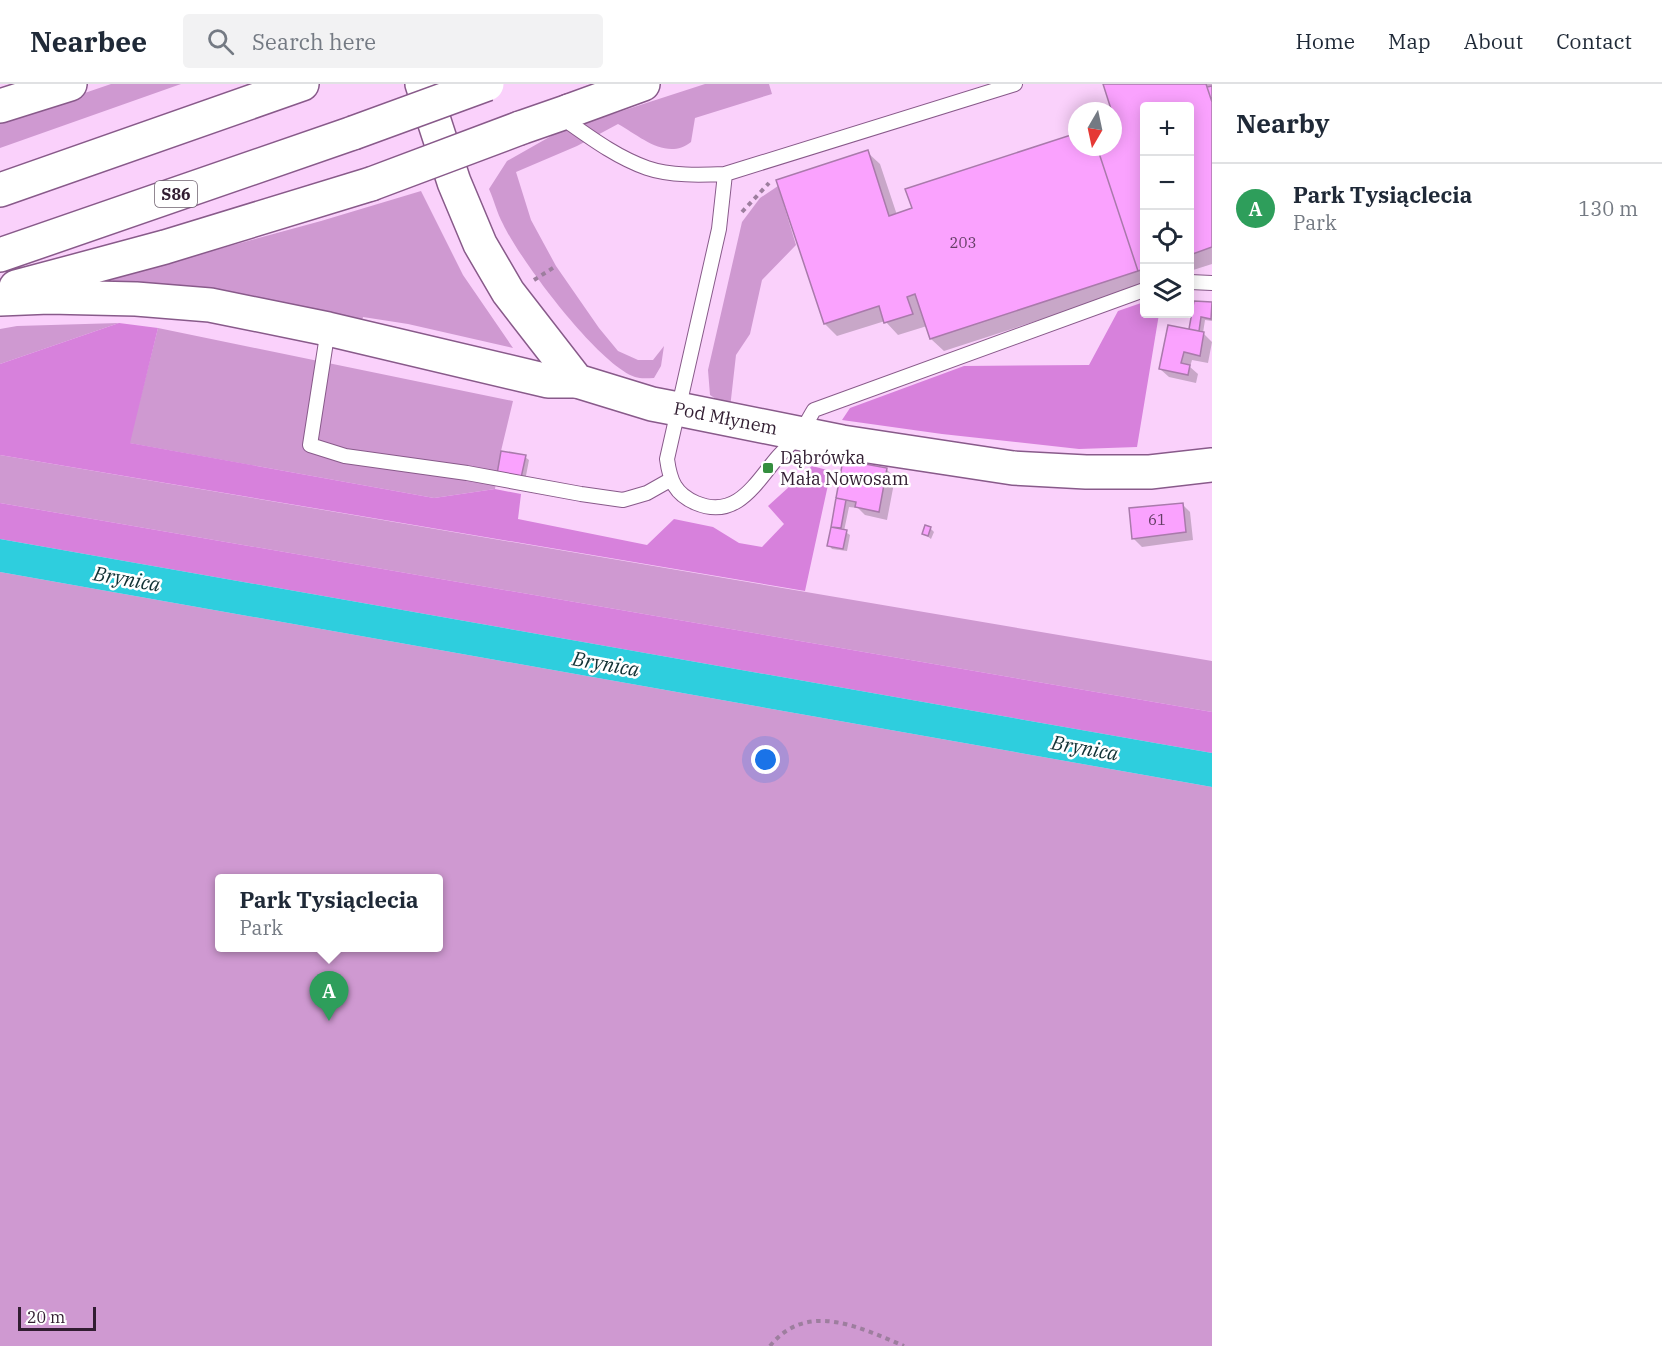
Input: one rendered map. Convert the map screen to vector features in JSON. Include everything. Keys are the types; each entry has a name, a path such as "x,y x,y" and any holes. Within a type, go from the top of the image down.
{"main road":[{"path":"0,106 70,84"},
{"path":"0,190 302,84"},
{"path":"422,84 454,182 480,244 508,292 577,381"},
{"name":"S86","path":"0,255 488,84"},
{"path":"0,292 34,280 165,247 371,183 643,84"},
{"name":"Pod Młynem","path":"0,299 49,297 174,301 253,313 548,381 577,381 678,410 842,442 1013,468 1086,472 1150,472 1212,465"}],"lane":[{"path":"569,111 571,124 611,152 649,169 693,175 725,174 1015,84"},
{"path":"725,174 719,229 667,459 670,480 686,498 702,505 734,504 749,494 779,455 800,433 814,411 1140,291"},
{"path":"1194,282 1212,283"},
{"path":"328,329 310,445 345,456 466,473 623,500 647,493 670,480"}],"path":[{"path":"529,284 556,266"},
{"path":"770,1346 792,1328 816,1319 843,1323 904,1346"}],"shaded area":[{"path":"111,84 181,84 0,148 0,122"},
{"path":"705,84 769,84 772,94 695,118 691,142 682,147 673,149 654,145 618,124 577,146 516,172 531,220 556,266 618,351 638,360 653,360 664,346 661,366 654,378 637,378 619,368 601,353 542,285 512,240 501,220 489,189 507,161 560,131"},
{"path":"778,186 796,245 762,280 750,334 736,355 730,408 710,395 708,370 742,222 760,198"},
{"path":"421,191 463,275 513,348 408,324 363,317 361,324 215,293 101,281 321,221"},
{"path":"1140,303 1140,318 1158,318 1137,447 1079,449 842,420 850,408 964,366 1089,365 1118,311"},
{"path":"119,323 0,364 0,329 17,326"},
{"path":"119,323 158,328 130,443 434,498 495,489 521,494 518,519 647,545 674,519 713,527 739,543 762,547 784,524 768,506 812,466 831,471 805,591 0,455 0,364"},
{"path":"158,328 513,401 495,489 434,498 129,443"},
{"path":"0,455 1212,661 1212,712 0,503"},
{"path":"0,503 1212,712 1212,753 0,539"},
{"path":"0,572 1212,787 1212,1346 0,1346"}],"water":[{"name":"Brynica","path":"0,539 1212,753 1212,787 0,572"}],"building":[{"path":"1103,84 1206,84 1212,102 1212,247 1194,254 1194,102 1140,102 1140,270 1138,271 1100,156 1122,156 1122,102 1109,102"},
{"path":"1212,86 1212,102 1207,87"},
{"path":"1068,136 1068,156 1100,156 1138,271 930,339 915,294 907,297 913,314 884,323 879,306 824,324 776,180 868,150 889,216 912,208 905,189"},
{"path":"1194,301 1212,302 1211,319 1201,317 1199,331 1189,329 1191,318 1194,318"},
{"path":"1168,325 1204,332 1200,356 1184,352 1181,363 1190,365 1188,375 1159,369"},
{"path":"501,451 526,455 521,478 497,474"},
{"path":"843,460 887,468 879,512 855,507 856,502 836,498"},
{"path":"836,498 846,500 841,528 831,527"},
{"path":"1183,503 1186,532 1132,539 1129,508"},
{"path":"925,525 931,527 928,536 922,534"},
{"path":"831,527 847,530 843,549 827,546"}],"place":[{"name":"Dąbrówka Mała Nowosam","path":"768,468"},
{"name":"Park Tysiąclecia","path":"329,1021"}]}
